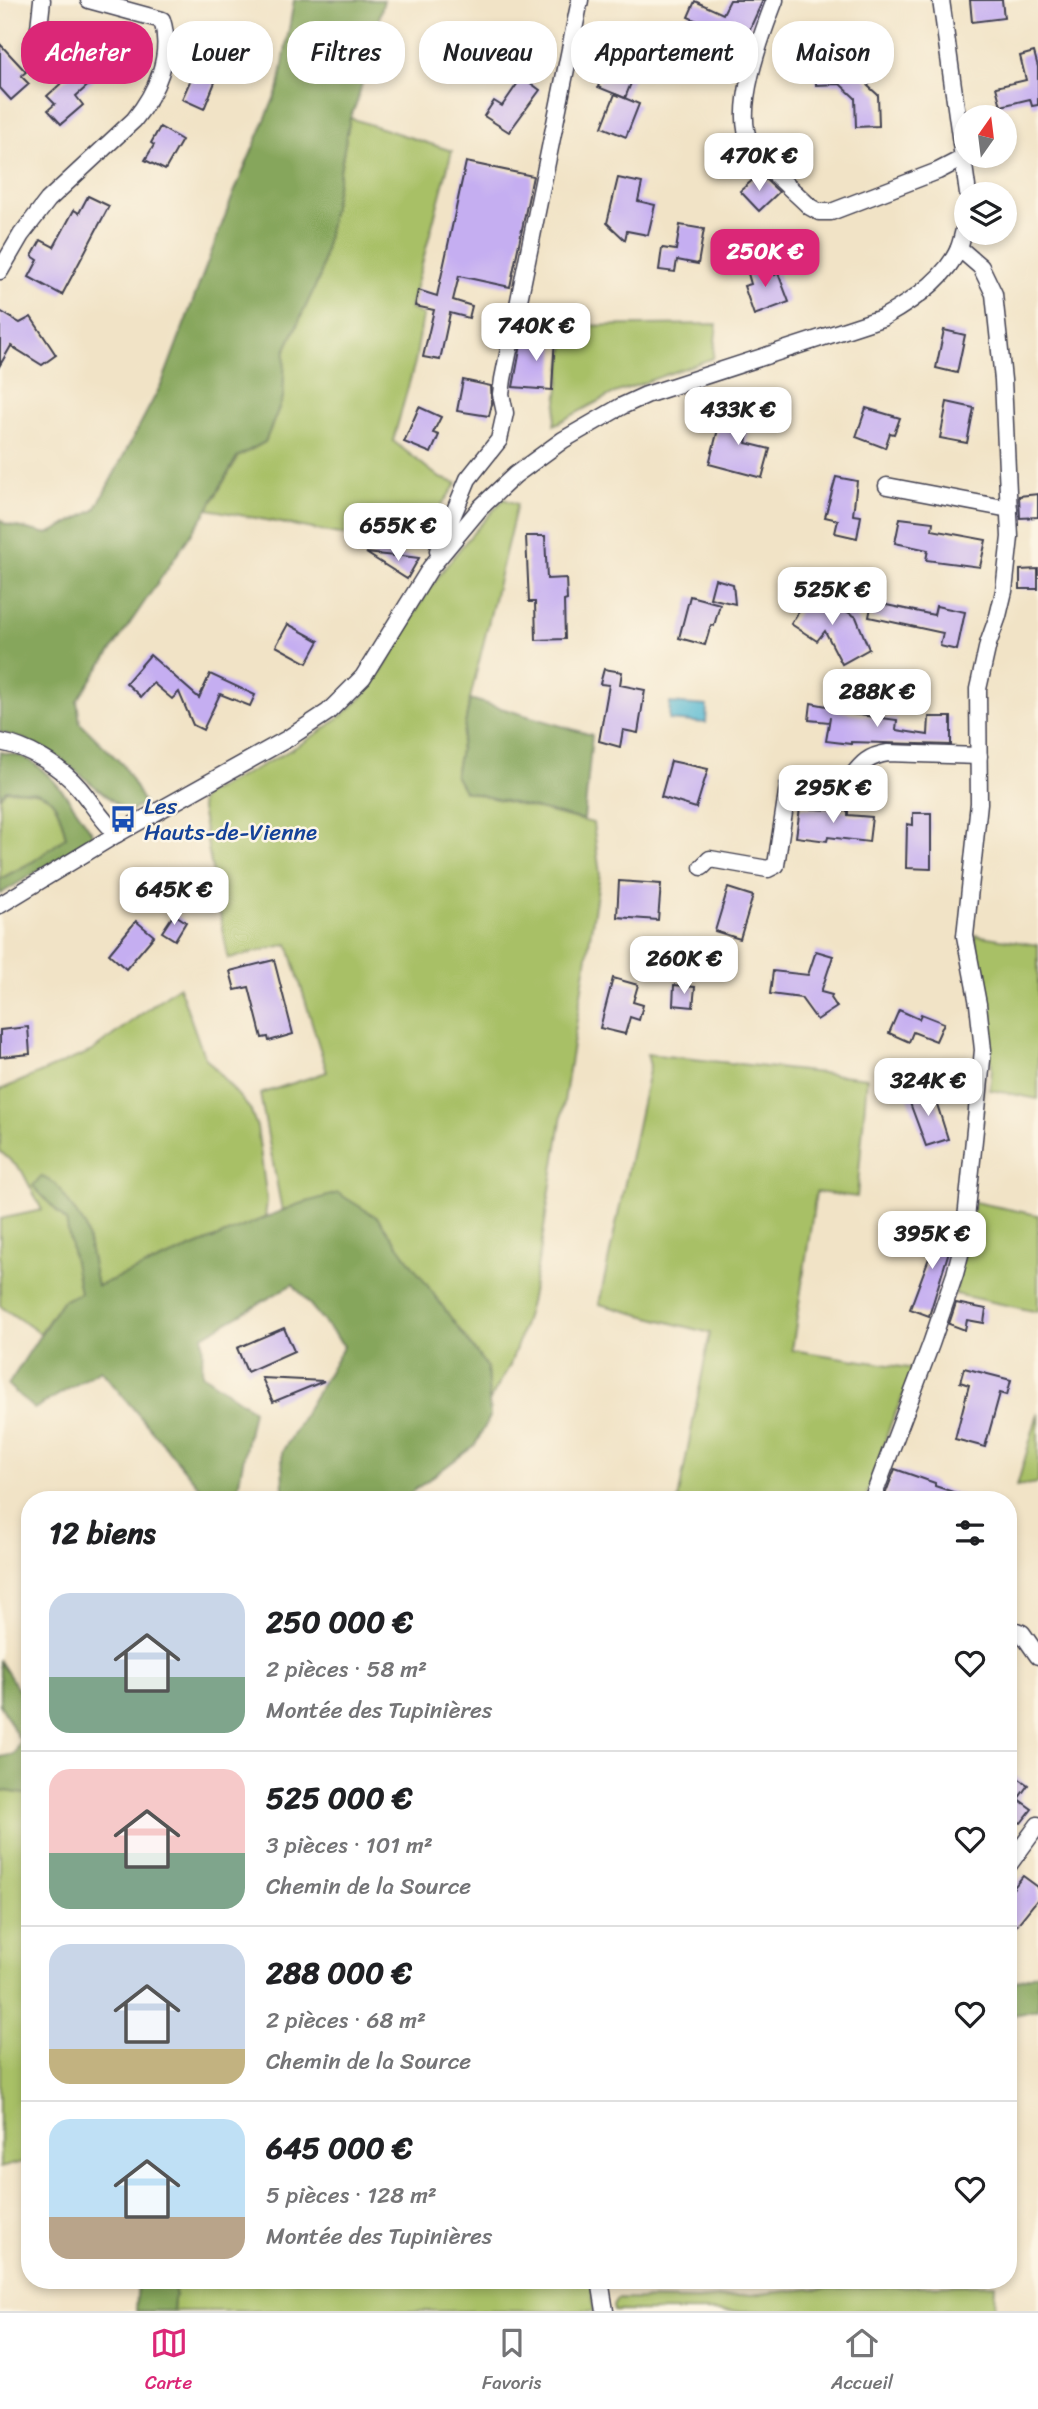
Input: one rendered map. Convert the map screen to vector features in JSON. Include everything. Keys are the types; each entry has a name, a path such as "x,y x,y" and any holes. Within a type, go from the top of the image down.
{"street":[{"path":"40,21 42,0"},
{"path":"0,271 35,215 65,182 134,120 157,82 165,54 162,20 89,0"},
{"path":"431,567 468,479 499,440 504,424 505,412 501,394 503,379 580,0"},
{"path":"775,0 754,56 745,127 748,138 760,156 810,208 819,212 831,212 954,163"},
{"path":"942,0 957,105"},
{"path":"0,905 117,834 287,739 328,712 363,677 431,567 481,507 540,455 590,423 646,395 882,318 923,292 946,268 960,245"},
{"path":"875,1491 931,1344 964,1240 983,1050 978,1003 965,936 979,803 978,689 1004,591 1010,537 1003,380 994,294 981,267 959,248"},
{"path":"887,486 1009,509"},
{"path":"0,742 23,747 38,755 77,785 117,834"},
{"path":"702,867 709,859 768,869 776,865 788,786 842,788 863,762 873,755 888,753 979,756"},
{"path":"1017,1631 1022,1633 1038,1656"},
{"path":"1017,1854 1038,1825"},
{"path":"601,2289 605,2311"}],"green space":[{"path":"294,0 384,0 378,21 290,21"},
{"path":"287,41 287,84 362,84 350,118 320,276 285,351 283,398 265,442 237,457 208,509 77,701 80,723 123,765 144,803 128,813 57,756 26,740 0,732 0,519 5,524 48,534 95,510 162,383 233,195 279,87"},
{"path":"350,118 452,151 410,309 423,315 415,362 393,441 440,478 457,483 433,517 427,521 408,520 397,545 208,509 238,457 265,442 283,398 285,351 320,276"},
{"path":"717,324 713,358 612,394 554,425 567,326"},
{"path":"504,499 517,504 470,699 455,775 464,791 593,823 600,874 530,1303 510,1365 489,1402 487,1367 296,1205 282,1211 260,1094 327,1072 288,944 228,959 200,803 203,796 326,728 361,698 386,665 439,575"},
{"path":"470,699 592,735 584,820 464,791 455,775"},
{"path":"0,752 24,758 37,765 64,793 93,834 88,841 0,894 0,879 34,861 66,837 59,812 49,798 33,792 6,790 0,797"},
{"path":"5,790 32,792 49,798 59,812 66,838 34,861 0,879 0,797"},
{"path":"975,935 1038,945 1038,1099 990,1090 992,1068"},
{"path":"179,986 204,1056 250,1109 257,1127 267,1201 265,1218 62,1301 40,1333 0,1306 0,1219 42,1210 22,1171 0,1151 0,1090 92,1051"},
{"path":"647,1054 867,1078 857,1197 816,1192 792,1350 915,1369 891,1423 868,1491 680,1491 710,1333 599,1304 650,1066"},
{"path":"41,1176 56,1184 85,1226 97,1286 296,1205 338,1193 378,1218 487,1367 490,1417 475,1445 413,1491 283,1491 282,1452 344,1346 293,1284 203,1336 202,1374 253,1410 237,1491 202,1491 101,1370 34,1409 8,1385 62,1301 80,1293 66,1221 33,1186"},
{"path":"974,1202 1038,1215 1038,1312 955,1294"},
{"path":"1038,1413 1038,1483 1017,1486"},
{"path":"0,1661 21,1694 21,1794 0,1790 0,1757 15,1754 20,1741 0,1704"},
{"path":"0,1790 21,1794 21,2162 0,2168"},
{"path":"1038,1973 1038,2010 1017,2014 1017,1981"},
{"path":"137,2289 175,2289 173,2311 136,2311"},
{"path":"175,2289 592,2289 594,2311 173,2311"},
{"path":"810,2289 995,2289 994,2308 1015,2311 614,2311 613,2306 617,2299 698,2300"}],"water":[{"path":"670,703 707,706 706,723 669,720"}],"building":[{"path":"730,0 763,0 753,21 697,21 688,17 695,1 723,14"},
{"path":"970,0 1002,0 1004,18 972,22"},
{"path":"0,44 21,67 21,84 29,84 11,100 0,88"},
{"path":"1034,52 1038,67 1038,105 1032,106 1030,99 1001,105 996,87 1026,80 1020,56"},
{"path":"60,84 90,84 76,96 83,105 61,124 48,110 55,104 47,96"},
{"path":"189,84 214,84 204,109 182,99"},
{"path":"517,84 532,84 540,90 509,132 484,116 494,101 502,106"},
{"path":"599,84 631,84 625,98 598,87"},
{"path":"840,84 869,84 868,86 878,95 879,126 856,127 855,98"},
{"path":"615,94 639,104 626,137 602,127"},
{"path":"160,127 182,140 165,170 145,160"},
{"path":"466,162 533,176 510,287 459,276 453,300 472,306 469,318 450,313 440,360 423,357 434,310 415,306 418,290 437,296"},
{"path":"756,177 761,182 765,179 779,192 759,211 740,191"},
{"path":"618,178 642,183 638,201 655,205 648,235 627,231 625,240 607,223"},
{"path":"88,196 109,206 62,295 29,277 38,260 32,256 41,240 54,247 74,210 79,213"},
{"path":"680,225 704,229 698,264 677,260 675,272 659,270 662,248 676,250"},
{"path":"769,261 775,275 778,273 789,302 754,315 744,286 751,284 747,270"},
{"path":"0,311 20,323 31,317 56,355 42,365 11,346 0,365"},
{"path":"944,330 965,335 957,373 936,368"},
{"path":"523,334 555,336 552,390 513,387"},
{"path":"463,380 491,386 492,404 489,416 457,411"},
{"path":"947,402 974,408 967,443 940,438"},
{"path":"419,407 441,417 433,433 439,435 431,453 404,442"},
{"path":"866,408 900,418 894,434 890,433 885,448 856,437"},
{"path":"723,410 752,417 746,443 770,449 762,478 709,464"},
{"path":"836,477 857,481 853,515 861,516 857,538 835,533 838,520 825,517"},
{"path":"1038,494 1038,517 1020,518 1019,496"},
{"path":"900,518 933,522 932,530 986,540 980,567 926,560 928,550 895,543"},
{"path":"526,536 545,536 547,579 566,578 565,639 536,640 535,602 529,602"},
{"path":"366,553 394,555 419,558 407,579"},
{"path":"1038,569 1038,589 1020,589 1020,570"},
{"path":"715,579 733,584 735,604 710,598"},
{"path":"818,595 856,617 869,649 842,664 825,631 817,641 791,624 807,598 814,601"},
{"path":"690,596 720,604 705,645 679,638"},
{"path":"872,602 934,615 936,606 965,612 957,650 940,646 943,633 869,617"},
{"path":"288,624 319,641 307,663 276,646"},
{"path":"150,655 199,698 210,674 255,695 250,706 220,694 203,730 193,725 179,692 172,699 153,683 141,697 126,683"},
{"path":"604,669 622,672 620,685 645,690 638,733 623,730 620,747 599,741 609,685 600,684"},
{"path":"811,703 852,714 897,720 896,730 928,735 929,717 951,717 951,745 851,744 826,741 830,717 829,722 809,720"},
{"path":"671,761 708,769 696,808 661,797"},
{"path":"800,808 848,811 848,815 872,817 869,842 828,837 827,841 796,837"},
{"path":"913,813 931,813 931,869 906,868 907,824 913,825"},
{"path":"619,881 661,884 658,920 617,917"},
{"path":"728,888 753,896 740,939 715,931"},
{"path":"174,914 186,922 175,940 162,932"},
{"path":"136,921 154,936 126,969 109,954"},
{"path":"816,951 833,956 821,992 832,995 837,1007 817,1020 801,998 770,994 773,971 808,975"},
{"path":"274,960 293,1034 269,1041 268,1037 262,1038 249,987 235,990 230,971"},
{"path":"613,978 638,985 633,1002 643,1005 639,1020 630,1017 625,1034 600,1028"},
{"path":"674,985 695,987 693,1007 673,1005"},
{"path":"899,1010 919,1019 921,1014 944,1023 936,1041 913,1032 909,1042 889,1033"},
{"path":"28,1027 30,1054 0,1057 0,1030"},
{"path":"925,1090 929,1103 936,1101 948,1139 926,1146 907,1095"},
{"path":"928,1229 953,1238 929,1316 910,1309 932,1250 922,1247"},
{"path":"956,1303 986,1309 984,1323 967,1320 965,1330 949,1324"},
{"path":"284,1328 294,1351 247,1372 237,1348"},
{"path":"964,1368 1011,1380 1007,1395 1000,1393 985,1447 955,1439 969,1385 960,1382"},
{"path":"262,1378 324,1381 273,1402"},
{"path":"895,1469 950,1491 887,1491"},
{"path":"1017,1777 1028,1785 1018,1799 1032,1809 1021,1823 1017,1820"},
{"path":"1023,1876 1038,1887 1038,1899 1017,1925 1017,1884"}],"place":[{"name":"Les Hauts-de-Vienne","path":"123,819"}]}
